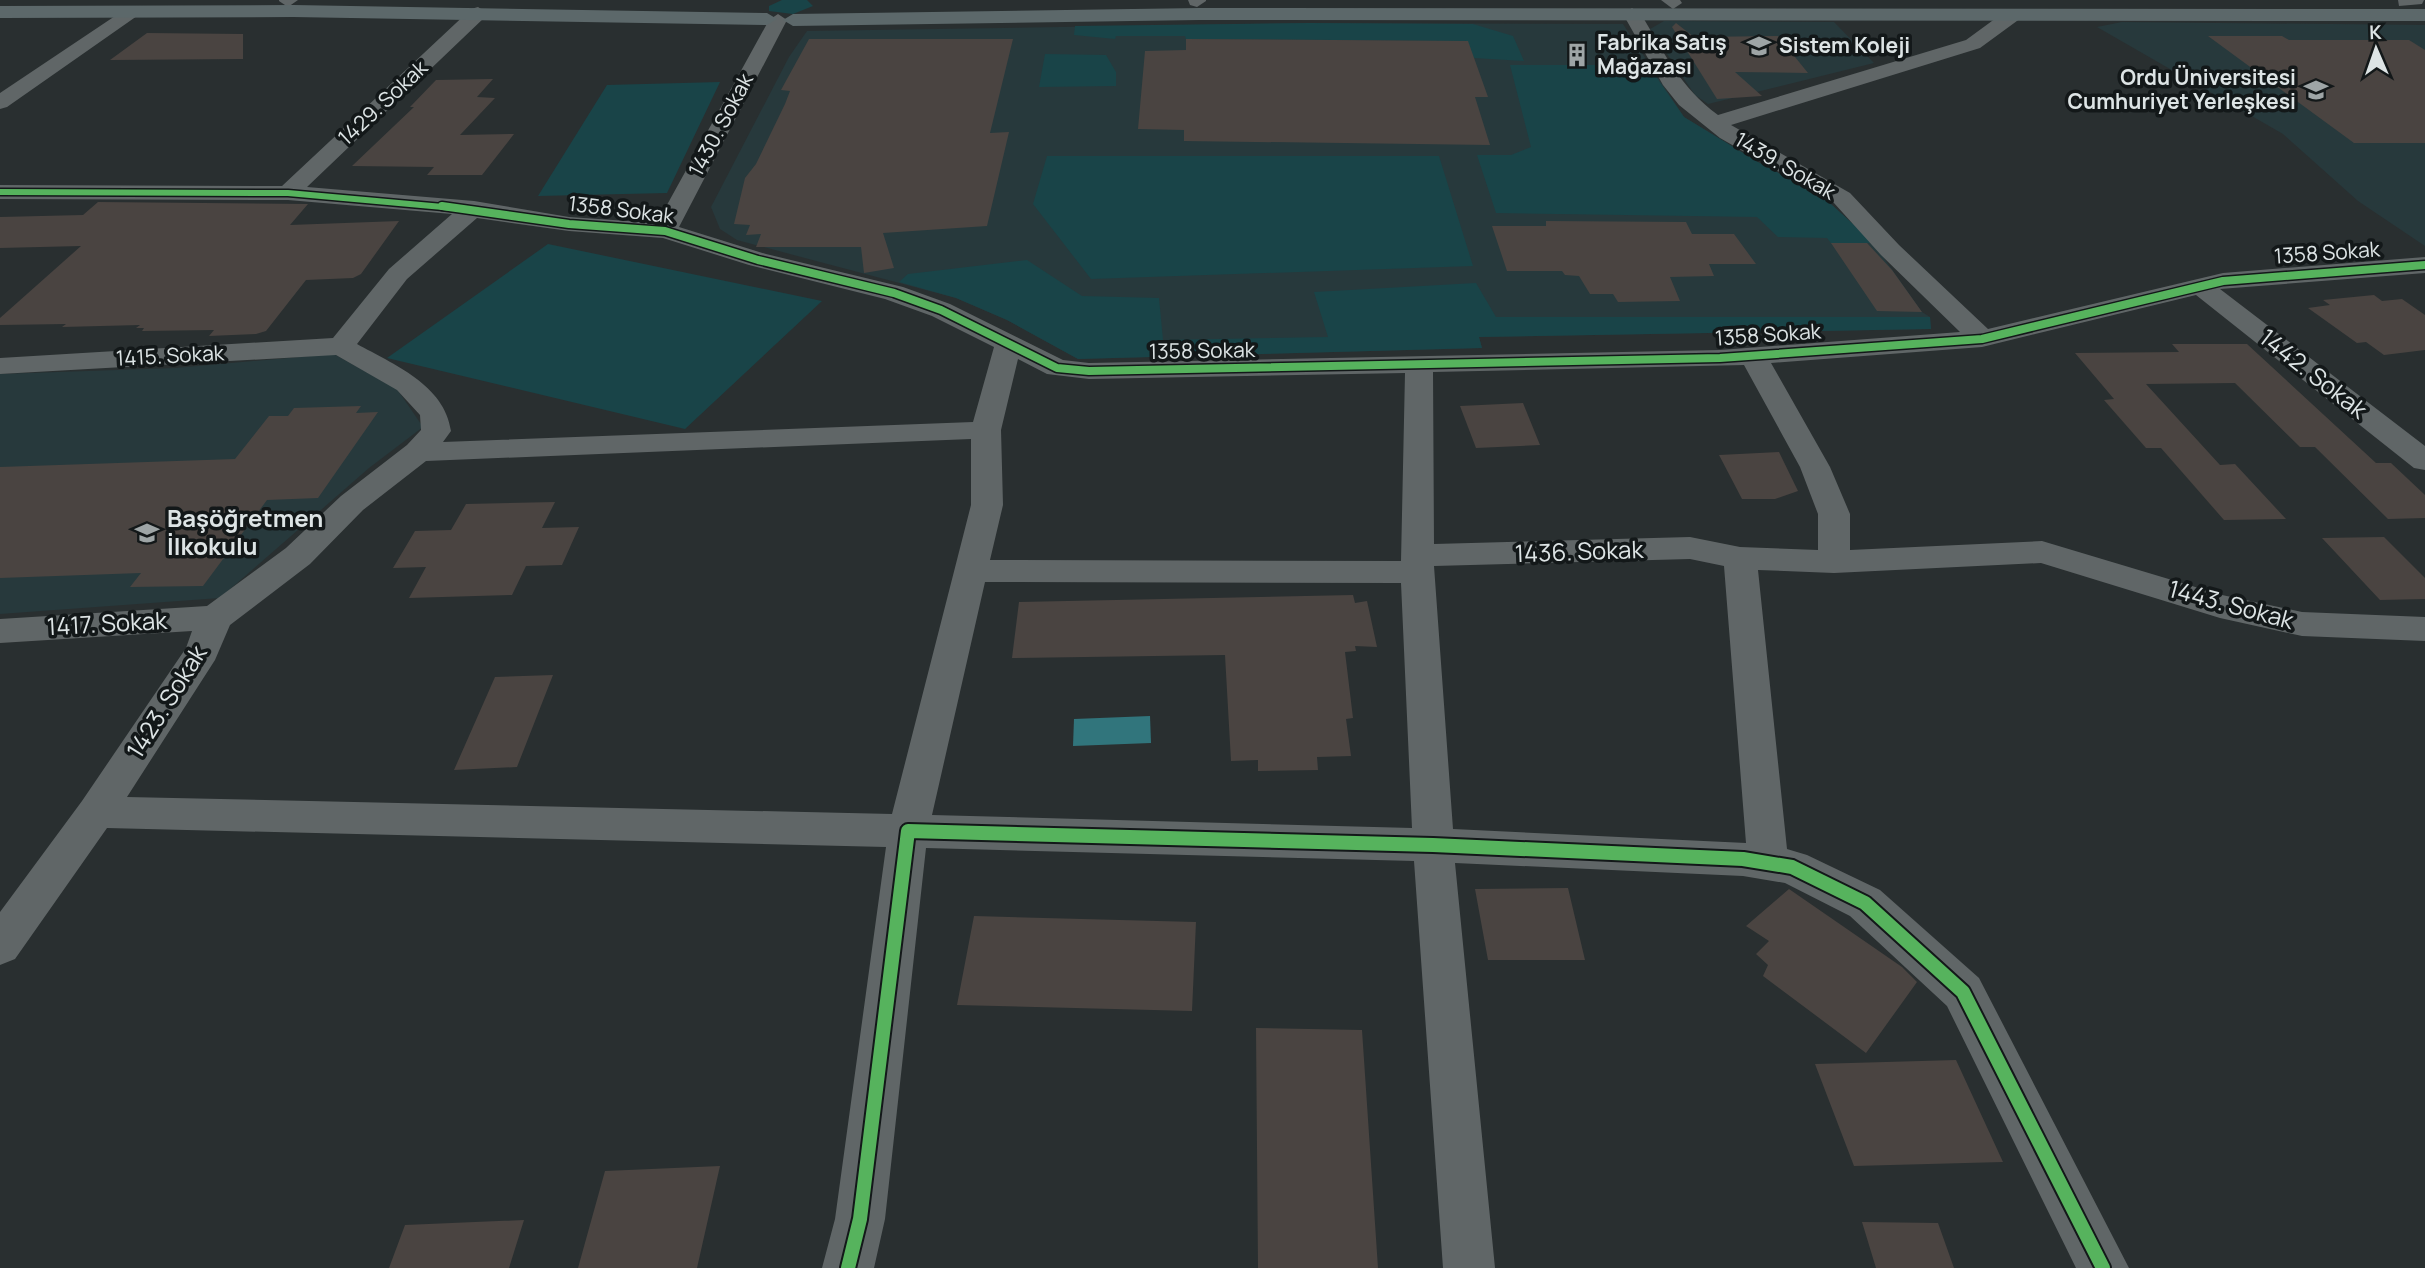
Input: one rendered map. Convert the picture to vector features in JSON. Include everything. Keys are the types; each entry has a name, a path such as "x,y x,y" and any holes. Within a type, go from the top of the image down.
{"highway":[{"path":"0,0 522,0"},
{"path":"775,15 822,12 828,6 827,0 2416,2"},
{"path":"0,12 2425,15"}],"street":[{"path":"0,103 130,12"},
{"name":"1429. Sokak","path":"288,193 478,13"},
{"name":"1439. Sokak","path":"1632,14 1673,85 1686,101 1714,123 1842,198 1890,250 1982,339"},
{"name":"1430. Sokak","path":"665,231 775,15"},
{"path":"1714,123 1973,44 2014,15"},
{"name":"1358 Sokak","path":"0,192 288,193 474,208 569,224 665,231 758,260 894,293 941,310 1057,368 1090,371 1753,356 1982,339 2201,287 2305,273 2425,265"},
{"path":"341,346 398,274 474,208"},
{"name":"1442. Sokak","path":"2201,287 2425,461"},
{"path":"848,1268 860,1219 908,831 988,505 986,430 1008,345"},
{"name":"1415. Sokak","path":"0,366 341,346"},
{"name":"1423. Sokak","path":"0,946 96,813 202,651 215,618 298,556 352,503 418,452 436,431 434,413 407,384 341,346"},
{"path":"1753,356 1815,467 1834,514 1835,562"},
{"path":"1419,365 1417,564 1433,845 1469,1268"},
{"path":"418,452 986,430"},
{"name":"1436. Sokak","path":"973,571 1417,564 1690,548 1740,558 1835,562 2042,552"},
{"name":"1443. Sokak","path":"2042,552 2220,606 2302,624 2425,629"},
{"path":"1740,558 1768,863"},
{"name":"1417. Sokak","path":"0,631 215,618"},
{"path":"96,813 1433,845 1768,863 1792,867 1865,903 1962,992 2104,1268"}],"shaded area":[{"path":"782,0 807,0 813,6 793,14 769,11 769,6"},
{"name":"Sistem Koleji","path":"1664,21 1834,22 1874,63 1708,104 1695,95 1650,29"},
{"name":"Ordu Üniversitesi Cumhuriyet Yerleşkesi","path":"2122,22 2425,25 2425,246 2358,201 2283,134 2097,27"},
{"path":"1309,23 1623,24 1684,117 1758,162 1822,196 1872,241 1922,312 1930,317 1931,329 1479,337 1482,348 1078,359 1007,320 956,298 737,240 720,229 711,207 789,57 807,31"},
{"path":"1473,24 1513,36 1524,61 1474,58 1467,41 1186,39 1185,36 1116,36 1115,39 1074,35 1075,26"},
{"path":"1045,54 1106,55 1116,72 1116,86 1039,87"},
{"path":"1510,65 1648,65 1684,117 1758,162 1822,196 1874,243 1831,243 1827,238 1778,237 1757,217 1496,213 1477,155 1511,155 1531,147"},
{"path":"720,82 667,193 538,196 607,85"},
{"path":"1047,156 1439,156 1473,266 1091,279 1033,204"},
{"path":"548,244 822,301 685,429 387,358"},
{"path":"1027,260 1082,296 1159,298 1163,340 1328,337 1314,292 1476,283 1496,317 1930,317 1931,329 1479,337 1482,348 1078,359 1007,320 956,298 899,282 908,274"},
{"name":"Başöğretmen İlkokulu","path":"334,354 397,389 423,427 369,468 220,598 0,614 0,374 175,368"},
{"path":"1150,716 1151,743 1073,746 1074,719"}],"building":[{"path":"1676,23 1694,37 1778,36 1808,73 1735,72 1762,96 1717,99 1672,27"},
{"path":"147,33 243,34 243,59 110,60"},
{"path":"2208,36 2282,36 2289,40 2409,40 2425,50 2425,143 2354,143"},
{"path":"809,39 1013,39 990,133 1009,132 987,226 883,233 894,268 864,273 861,247 756,247 761,234 746,235 750,225 734,224 745,178 756,164 785,104 790,91 781,90"},
{"path":"1186,39 1468,41 1488,97 1475,97 1490,145 1184,141 1184,130 1138,129 1145,51 1186,50"},
{"path":"493,79 477,97 495,98 460,135 514,134 482,175 427,175 434,167 352,166 414,107 410,107 436,80"},
{"path":"98,202 308,204 290,225 399,221 361,274 353,278 306,280 266,331 256,334 209,336 214,330 142,331 144,328 136,328 140,325 0,325 0,318 81,246 0,248 0,217 83,215"},
{"path":"1546,221 1686,222 1692,234 1734,234 1756,264 1709,264 1714,276 1670,277 1680,301 1618,302 1613,294 1590,294 1579,276 1565,275 1562,271 1507,271 1492,226 1546,226"},
{"path":"1831,243 1867,243 1892,270 1922,312 1877,311"},
{"path":"2374,295 2382,301 2402,299 2425,315 2425,350 2384,355 2366,342 2357,343 2308,308 2330,305 2323,300"},
{"path":"2172,344 2247,344 2376,463 2391,463 2425,495 2425,518 2388,519 2315,447 2300,447 2235,383 2146,384 2220,465 2235,464 2286,519 2224,520 2161,448 2146,448 2104,400 2114,399 2075,353 2179,352"},
{"path":"1523,403 1540,445 1476,448 1460,406"},
{"path":"361,406 356,413 378,412 318,498 267,500 203,586 130,587 141,573 0,578 0,467 235,459 269,416 288,416 294,408"},
{"path":"1779,452 1798,491 1775,499 1742,499 1719,455"},
{"path":"555,502 542,528 579,527 562,565 526,566 512,595 409,598 426,567 393,568 415,531 451,530 466,504"},
{"path":"2384,537 2425,578 2425,599 2380,600 2322,538"},
{"path":"1353,595 1355,603 1367,601 1377,647 1355,646 1356,651 1345,652 1353,718 1346,719 1351,756 1317,757 1318,770 1258,771 1258,760 1231,761 1225,655 1012,658 1019,602"},
{"path":"553,675 517,767 454,770 495,677"},
{"path":"1568,888 1585,960 1488,960 1475,889"},
{"path":"1789,889 1902,967 1917,982 1866,1053 1763,976 1768,965 1756,954 1769,941 1746,926"},
{"path":"974,916 1196,922 1192,1011 957,1005"},
{"path":"1256,1028 1362,1030 1378,1268 1258,1268"},
{"path":"1956,1060 2003,1162 1854,1166 1815,1064"},
{"path":"720,1166 697,1268 578,1268 605,1171"},
{"path":"524,1220 509,1268 389,1268 405,1225"},
{"path":"1862,1222 1938,1223 1954,1268 1876,1268"}],"cycle path":[{"path":"0,192 288,193 422,203 569,224 665,231 758,260 894,293 941,310 1057,368 1089,371 1720,358 1982,339 2223,281 2425,265"},
{"path":"848,1268 860,1219 908,831 1433,845 1743,859 1792,867 1865,903 1963,992 2103,1268"}],"place":[{"name":"Sistem Koleji","path":"1759,46"},
{"name":"Fabrika Satış Mağazası","path":"1577,55"},
{"name":"Ordu Üniversitesi Cumhuriyet Yerleşkesi","path":"2316,90"},
{"name":"Başöğretmen İlkokulu","path":"147,533"}]}
